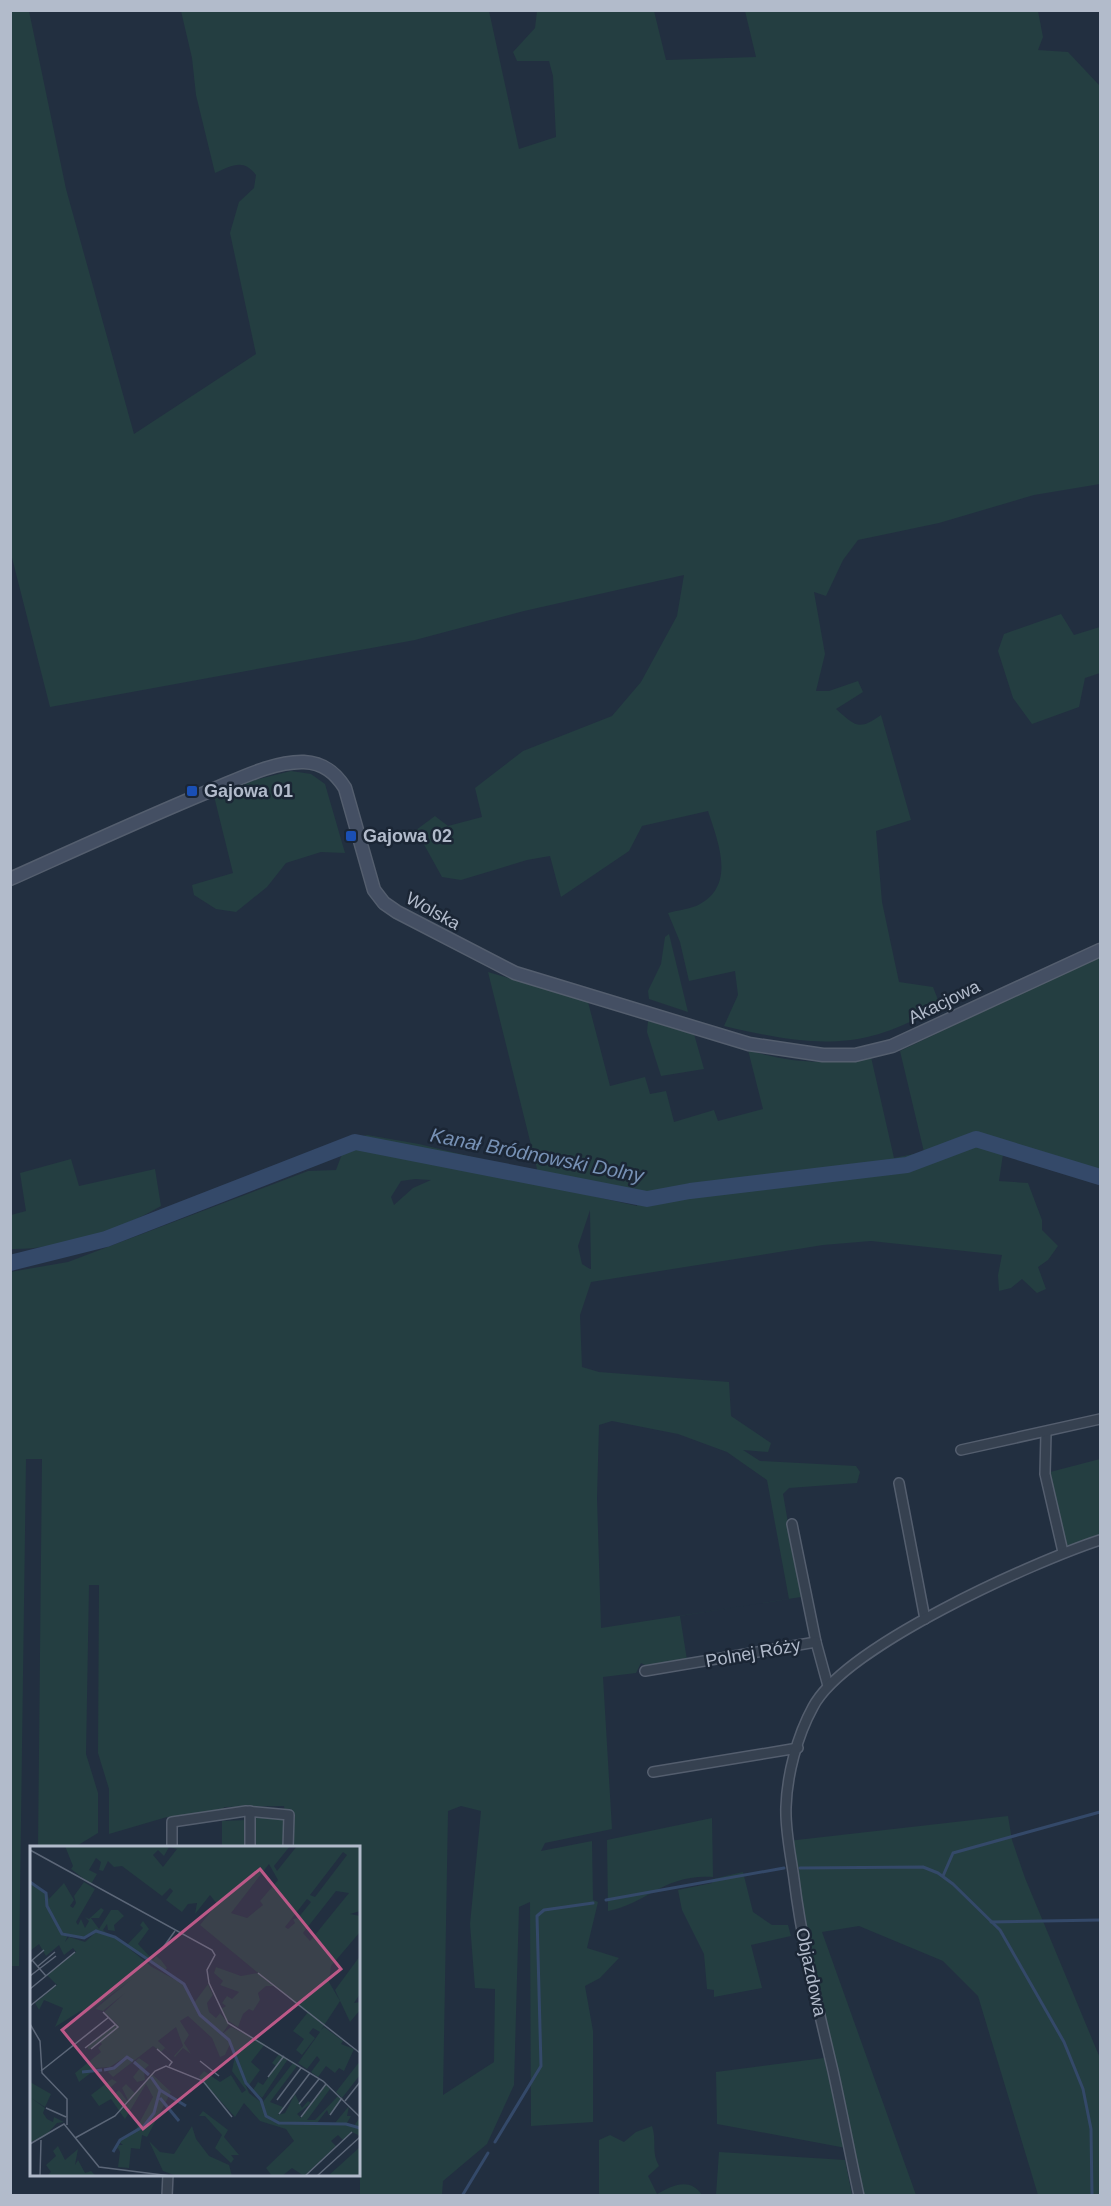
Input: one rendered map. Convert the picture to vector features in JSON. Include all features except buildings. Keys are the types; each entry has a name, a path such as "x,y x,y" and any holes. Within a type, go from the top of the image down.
{"street":[{"name":"Wolska","path":"10,879 241,778 302,762 317,764 331,770 345,788 374,890 384,903 397,912 515,973 730,1038 795,1053"},
{"name":"Akacjowa","path":"795,1053 855,1055 892,1046 1101,950"},
{"path":"962,1450 1101,1419"},
{"path":"1046,1433 1045,1473 1063,1552"},
{"path":"899,1483 925,1618"},
{"path":"792,1524 816,1642"},
{"name":"Objazdowa","path":"859,2196 800,1928 786,1809 789,1777 813,1706 828,1686 888,1640 925,1618 1063,1552 1101,1540"},
{"name":"Polnej Róży","path":"645,1671 816,1642 828,1686"},
{"path":"653,1772 798,1748"},
{"path":"250,1811 250,1846"},
{"path":"172,1846 172,1822 250,1811 289,1815 288,1846"},
{"path":"167,2196 168,2176"}],"green space":[{"path":"10,11 29,11 66,189 134,434 256,354 230,233 239,202 254,188 256,175 242,165 232,166 215,173 196,95 192,58 181,11 489,11 519,149 556,137 553,76 549,61 517,61 513,52 535,28 537,11 654,11 666,60 756,57 745,11 1038,11 1043,37 1038,50 1068,52 1099,85 1100,484 1034,495 939,523 858,540 843,560 826,596 814,592 825,654 816,691 829,691 858,681 863,692 836,709 853,723 862,725 881,715 911,820 876,831 882,902 899,982 933,987 940,1005 886,1032 835,1041 783,1038 724,1026 738,995 735,971 689,981 680,942 668,913 700,904 711,896 718,885 721,862 708,811 642,826 629,851 561,897 550,856 527,860 461,880 442,877 416,830 435,816 448,826 482,817 475,788 523,751 612,716 641,682 677,616 684,575 524,611 415,640 50,707 10,550"},
{"path":"1061,614 1074,635 1100,627 1100,673 1085,678 1079,707 1032,724 1013,698 998,651 1004,634"},
{"path":"291,771 311,774 325,784 345,853 321,852 286,863 267,887 236,912 216,909 194,895 192,885 233,873 214,796 243,783"},
{"path":"669,934 688,1012 649,999 648,991 661,964 665,937"},
{"path":"1100,956 1100,1184 1003,1154 999,1181 1028,1183 1042,1220 1042,1230 1058,1246 1048,1260 1038,1267 1046,1289 1037,1293 1022,1279 1011,1288 999,1291 998,1275 1002,1255 871,1241 823,1245 591,1282 580,1315 582,1367 599,1372 729,1382 731,1416 771,1443 768,1452 743,1450 760,1461 856,1466 860,1472 857,1483 789,1488 783,1494 801,1597 789,1599 767,1480 727,1452 678,1434 612,1421 599,1425 597,1498 601,1628 747,1605 680,1616 687,1660 649,1667 641,1663 636,1673 603,1677 612,1829 545,1843 541,1851 592,1841 593,1900 598,1902 587,1948 619,1958 600,1978 585,1986 593,2031 593,2122 531,2126 530,1902 519,1907 514,2085 487,2144 443,2181 442,2195 360,2195 360,1846 291,1846 284,1806 224,1807 223,1812 167,1817 109,1834 109,1789 98,1753 99,1585 89,1585 86,1754 98,1793 98,1833 77,1846 38,1846 42,1459 26,1459 19,1966 11,1966 10,1272 68,1262 308,1171 336,1170 342,1154 342,1141 367,1135 419,1144 538,1173 488,972 588,1002 610,1086 645,1077 650,1094 666,1091 674,1122 714,1110 718,1121 763,1109 748,1050 779,1058 824,1062 871,1057 894,1158 924,1152 900,1051","holes":["539,1173 637,1192 637,1206 540,1184","431,1180 413,1188 394,1205 391,1197 401,1181","590,1210 591,1269 582,1264 578,1246","461,1806 481,1811 470,1924 475,1988 495,1989 494,2062 443,2095 448,1811"]},
{"path":"648,1021 694,1034 704,1069 661,1076 647,1032"},
{"path":"71,1159 79,1186 155,1169 161,1206 127,1223 88,1237 48,1246 11,1249 11,1215 26,1211 20,1173"},
{"path":"1100,1459 1100,1537 1067,1546 1050,1472"},
{"path":"1008,1816 1012,1840 1025,1878 1100,2058 1100,2195 1038,2195 978,1996 943,1961 859,1926 822,1932 916,2195 862,2195 805,1937 796,1873 799,1870 788,1841"},
{"path":"256,1817 284,1817 284,1846 255,1846"},
{"path":"712,1818 713,1877 681,1880 634,1902 608,1911 607,1840"},
{"path":"246,1820 246,1846 222,1846 222,1821"},
{"path":"743,1872 753,1912 772,1925 788,1925 791,1936 751,1945 762,1988 714,1997 714,1990 707,1989 704,1954 682,1910 678,1890 712,1883 713,1879"},
{"path":"824,2058 846,2148 717,2124 716,2072"},
{"path":"652,2126 655,2156 659,2166 648,2176 657,2194 681,2184 687,2184 697,2189 702,2195 599,2195 599,2140 610,2135 624,2142 636,2132"},
{"path":"719,2152 845,2160 852,2195 716,2195"}],"waterway":[{"name":"Kanał Bródnowski Dolny","path":"10,1263 106,1239 355,1142 647,1199 690,1191 907,1165 976,1139 1100,1177"},
{"path":"943,1876 953,1853 1100,1812"},
{"path":"800,1868 923,1867 938,1873 953,1884 1000,1930 1064,2042 1083,2089 1091,2129 1092,2196"},
{"path":"606,1900 784,1868"},
{"path":"495,2142 541,2066 537,1916 544,1910 593,1903"},
{"path":"991,1922 1100,1920"},
{"path":"462,2196 488,2153"}],"place":[{"name":"Gajowa 01","path":"192,791"},
{"name":"Gajowa 02","path":"351,836"}]}
